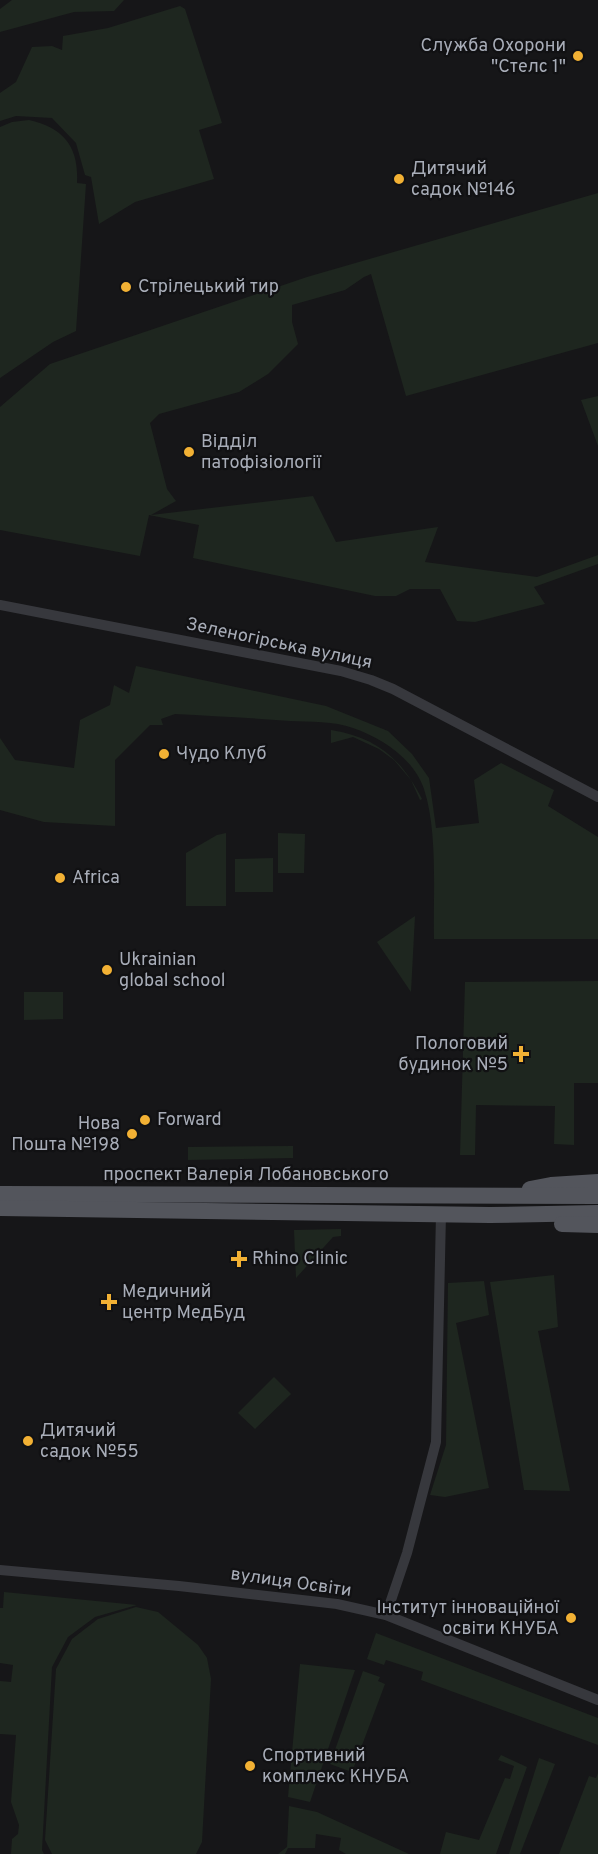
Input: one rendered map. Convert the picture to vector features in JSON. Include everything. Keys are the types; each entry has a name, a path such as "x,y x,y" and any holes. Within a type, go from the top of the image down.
{"main road":[{"name":"проспект Валерія Лобановського","path":"492,1196 550,1185 598,1182"},
{"name":"проспект Валерія Лобановського","path":"0,1194 598,1196"},
{"name":"проспект Валерія Лобановського","path":"0,1208 490,1215 598,1213"},
{"name":"проспект Валерія Лобановського","path":"490,1215 550,1223 598,1225"}],"street":[{"name":"Зеленогірська вулиця","path":"0,605 341,671 371,680 393,689 598,797"},
{"path":"386,1615 407,1553 436,1442 441,1214"},
{"name":"вулиця Освіти","path":"0,1570 179,1586 337,1604 386,1615 598,1700"}],"shaded area":[{"path":"12,0 124,0 114,11 74,12 0,32 0,9"},
{"path":"180,6 185,9 222,123 199,130 214,179 135,202 99,224 91,177 85,175 76,143 52,118 16,116 0,121 0,93 16,82 32,47 52,46 62,50 63,36 108,28"},
{"path":"29,120 52,128 67,141 75,159 77,183 86,184 76,331 53,342 0,378 0,127 12,122"},
{"path":"598,193 598,343 406,396 371,274 345,290 292,305 292,322 298,344 268,374 239,392 159,414 150,423 167,489 176,501 151,515 313,496 336,542 438,527 425,562 537,577 598,555 598,564 534,587 545,604 475,622 457,621 440,589 410,589 396,596 375,596 193,558 199,525 149,515 140,556 0,530 0,407 50,364 307,277"},
{"path":"598,396 598,446 581,400"},
{"path":"136,666 326,706 388,731 412,754 429,778 436,828 479,823 474,780 501,763 554,790 548,806 598,837 598,939 434,939 433,843 424,789 413,768 396,751 364,732 338,724 175,714 161,719 163,725 150,725 115,760 115,826 44,822 0,810 0,738 15,760 74,768 80,720 110,705 114,685 129,693"},
{"path":"331,730 347,733 374,744 396,761 410,779 394,760 379,749 353,737 331,743"},
{"path":"411,780 414,785 422,799 420,800"},
{"path":"226,833 226,906 186,906 186,853 217,835"},
{"path":"278,833 305,834 304,873 278,873"},
{"path":"273,858 273,892 235,892 235,859"},
{"path":"415,916 411,992 377,942"},
{"path":"598,981 598,1083 574,1083 574,1145 554,1144 555,1106 476,1105 475,1155 460,1155 465,982"},
{"path":"24,992 63,992 63,1019 24,1020"},
{"path":"293,1146 293,1158 188,1160 188,1147"},
{"path":"341,1229 341,1236 333,1237 296,1278 294,1230"},
{"path":"554,1275 558,1327 538,1331 570,1491 524,1490 490,1282"},
{"path":"484,1281 489,1315 456,1323 489,1488 445,1497 430,1495 446,1445 448,1283"},
{"path":"274,1377 291,1394 255,1429 238,1413"},
{"path":"4,1592 137,1605 95,1617 68,1637 52,1667 42,1850 44,1854 11,1854 12,1839 18,1834 19,1825 11,1802 16,1735 0,1734 0,1681 11,1682 13,1665 0,1663 0,1608 3,1608"},
{"path":"136,1607 158,1612 198,1645 207,1658 211,1679 202,1842 196,1854 52,1854 45,1840 56,1669 72,1639 98,1619"},
{"path":"376,1633 598,1718 598,1745 421,1680 423,1672 386,1660 384,1665 367,1659"},
{"path":"300,1664 355,1670 310,1802 288,1797"},
{"path":"363,1671 380,1677 378,1681 385,1684 352,1772 330,1764"},
{"path":"501,1755 527,1767 496,1854 440,1854 446,1832 479,1840 505,1778 510,1779 514,1766 498,1760"},
{"path":"539,1758 555,1764 520,1854 509,1854"},
{"path":"598,1773 598,1854 559,1854 589,1776 596,1778"},
{"path":"289,1806 317,1812 409,1854 346,1854 339,1850 341,1838 316,1834 315,1848 288,1848 285,1854 278,1854 287,1847"}],"place":[{"name":"Служба Охорони \"Стелс 1\"","path":"578,56"},
{"name":"Дитячий садок №146","path":"399,179"},
{"name":"Стрілецький тир","path":"126,287"},
{"name":"Відділ патофізіології","path":"189,452"},
{"name":"Чудо Клуб","path":"164,754"},
{"name":"Africa","path":"60,878"},
{"name":"Ukrainian global school","path":"107,970"},
{"name":"Пологовий будинок №5","path":"521,1054"},
{"name":"Forward","path":"145,1120"},
{"name":"Нова Пошта №198","path":"132,1134"},
{"name":"Rhino Clinic","path":"239,1259"},
{"name":"Медичний центр МедБуд","path":"109,1302"},
{"name":"Дитячий садок №55","path":"28,1441"},
{"name":"Інститут інноваційної освіти КНУБА","path":"571,1618"},
{"name":"Спортивний комплекс КНУБА","path":"250,1766"}]}
